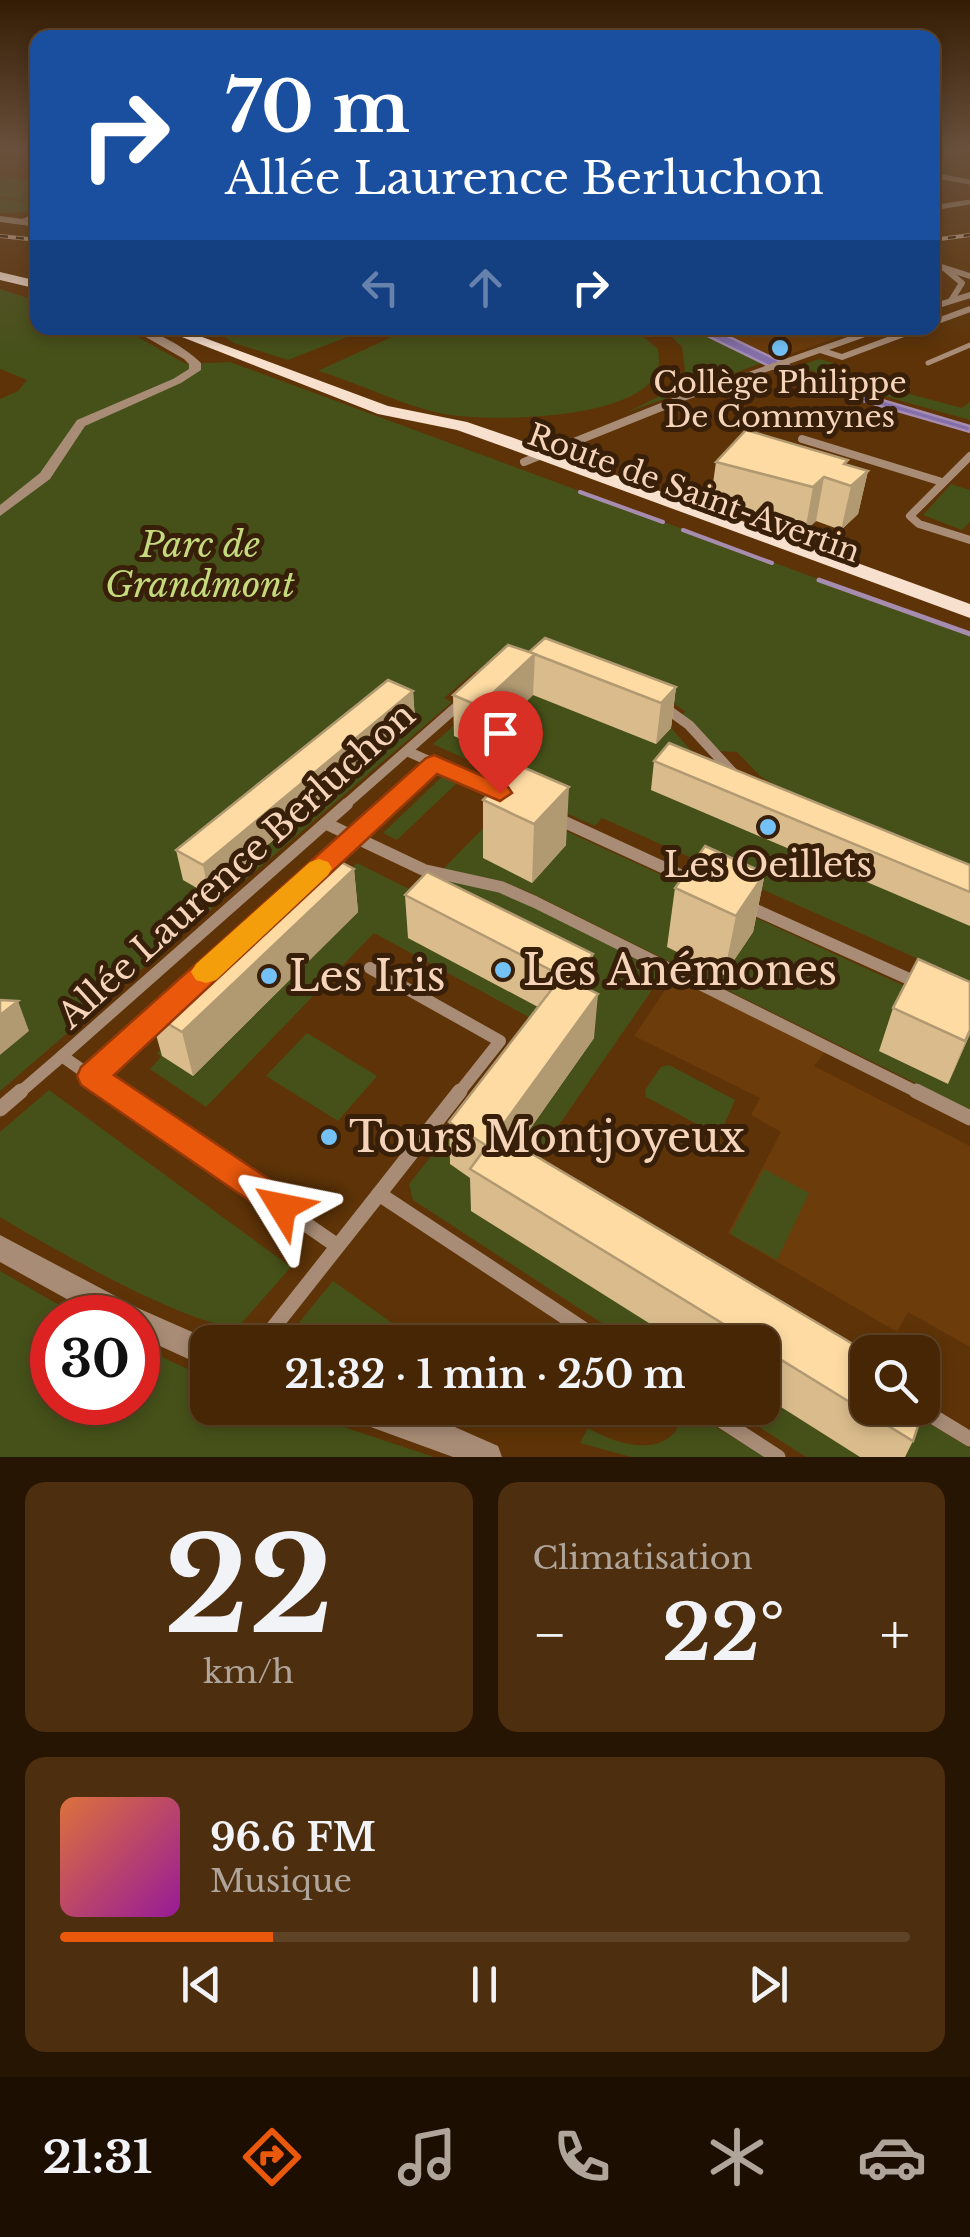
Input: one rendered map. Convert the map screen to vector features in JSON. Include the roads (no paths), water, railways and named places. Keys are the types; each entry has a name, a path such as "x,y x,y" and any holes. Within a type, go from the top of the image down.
{"main road":[{"path":"0,276 30,284"},
{"name":"Route de Saint-Avertin","path":"184,335 398,414 970,611"},
{"name":"Route de Saint-Avertin","path":"198,335 210,345"},
{"name":"Route de Saint-Avertin","path":"532,458 970,626"}],"street":[{"path":"940,264 970,267"},
{"path":"940,265 970,276"},
{"path":"940,267 961,282 954,297"},
{"path":"940,303 969,294"},
{"path":"940,320 970,309"},
{"path":"0,512 45,476 81,423 194,370 192,360 147,335"},
{"path":"532,458 862,335"},
{"path":"819,350 842,357 901,335"},
{"path":"928,363 970,346"},
{"path":"802,438 942,482"},
{"path":"970,456 910,516 920,524 970,540"},
{"path":"960,466 970,469"},
{"name":"Allée Laurence Berluchon","path":"0,1109 474,692"},
{"path":"648,699 689,725 749,788"},
{"path":"409,752 524,804"},
{"name":"Allée Laurence Berluchon","path":"310,876 434,763"},
{"path":"538,810 716,892"},
{"path":"326,824 402,861 501,887 535,902 970,1118"},
{"path":"734,900 938,993"},
{"path":"275,1325 500,1041 370,968"},
{"name":"Allée Laurence Berluchon","path":"92,1076 167,1007"},
{"path":"62,1056 336,1245"},
{"path":"379,1194 577,1325"},
{"path":"0,1248 87,1295"},
{"path":"160,1332 190,1346"},
{"path":"940,1421 970,1439"},
{"path":"408,1425 487,1457"},
{"path":"728,1425 778,1457"}],"waterway":[{"path":"580,492 663,522"},
{"path":"683,530 772,563"},
{"path":"819,580 970,634"}],"railway":[{"path":"940,239 970,235"},
{"path":"0,236 30,239"}],"place":[{"name":"Collège Philippe De Commynes","path":"780,348"},
{"name":"Les Oeillets","path":"768,827"},
{"name":"Les Anémones","path":"503,970"},
{"name":"Les Iris","path":"269,976"},
{"name":"Tours Montjoyeux","path":"329,1137"}],"park label":[{"name":"Parc de Grandmont","path":"200,564"}]}
